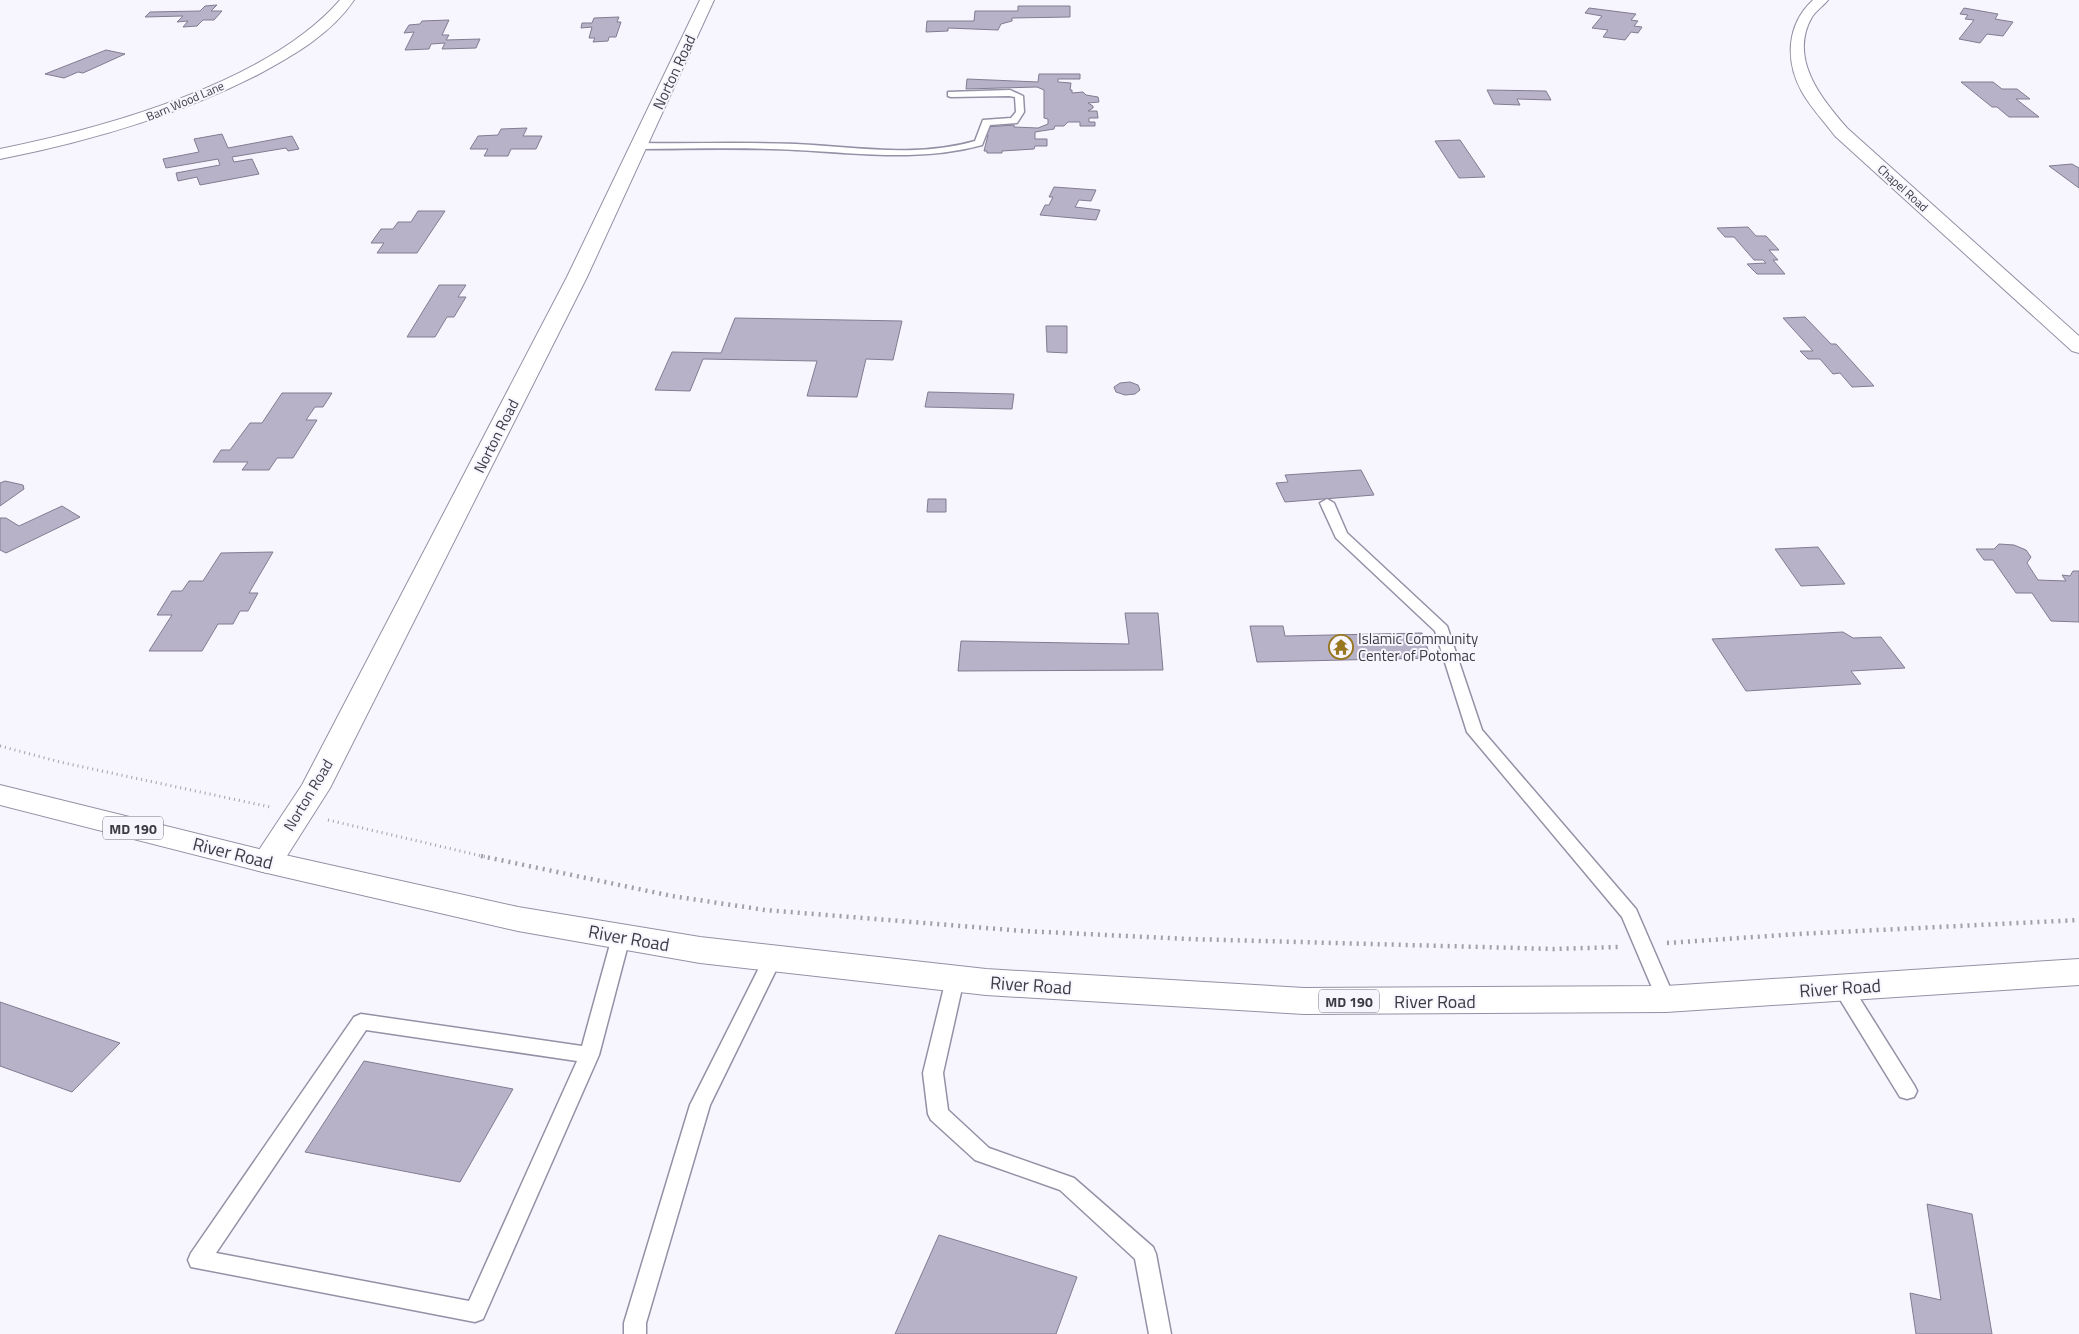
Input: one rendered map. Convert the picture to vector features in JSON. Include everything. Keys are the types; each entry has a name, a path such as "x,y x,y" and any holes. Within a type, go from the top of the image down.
{"street":[{"name":"Barn Wood Lane","path":"0,154 55,144 127,124 201,96 293,49 321,29 347,0"},
{"name":"Norton Road","path":"266,862 315,788 577,277 707,0"},
{"name":"Chapel Road","path":"1821,0 1808,13 1798,33 1800,66 1815,101 1841,132 2079,347"},
{"name":"River Road","path":"0,795 266,862 518,919 700,950 986,982 1304,1001 1666,1000 2079,972"}],"lane":[{"path":"639,146 794,147 923,152 964,148 979,143 986,122 1014,121 1020,112 1019,96 1010,93 951,94"},
{"path":"1328,503 1341,535 1442,629 1475,732 1630,914 1666,1000"},
{"path":"589,1054 361,1022 199,1260 475,1312 589,1054 621,937"},
{"path":"634,1334 635,1323 700,1105 773,958"},
{"path":"955,979 934,1072 938,1114 982,1154 1067,1184 1146,1254 1160,1334"},
{"path":"1843,988 1907,1091"}],"path":[{"path":"0,746 60,762 299,813 515,864 672,896 759,909 1023,931 1189,939 1554,950 1798,934 2079,920"}],"building":[{"path":"217,5 211,11 222,11 214,20 203,20 197,26 183,27 188,21 177,22 183,16 145,17 150,12 200,11 205,6"},
{"path":"1018,6 1070,6 1070,17 1012,18 1012,21 1001,24 998,30 948,28 948,31 926,32 927,21 974,21 975,11 1018,11"},
{"path":"1589,8 1636,14 1631,20 1638,21 1634,26 1642,27 1638,33 1631,32 1625,40 1603,37 1608,30 1592,28 1602,16 1585,13"},
{"path":"1964,8 1998,14 1995,19 2013,22 2003,36 1987,34 1980,43 1959,39 1974,20 1965,19 1968,15 1960,14"},
{"path":"619,17 617,22 621,22 616,37 609,37 608,41 593,42 595,38 589,38 592,27 581,28 582,23 592,23 594,18"},
{"path":"449,20 442,35 449,35 446,40 480,39 476,48 442,49 445,43 431,44 429,49 405,50 414,32 404,33 409,25 420,24 422,21"},
{"path":"106,50 125,54 83,73 78,72 64,78 45,74"},
{"path":"1039,74 1080,74 1080,79 1058,79 1058,82 1071,83 1070,90 1072,90 1072,93 1083,92 1086,95 1098,97 1099,102 1088,103 1093,108 1088,111 1097,111 1098,118 1089,118 1089,122 1095,122 1095,126 1080,126 1080,122 1068,122 1064,126 1055,126 1054,129 1035,132 1035,139 1047,139 1047,146 1035,146 1034,149 1002,151 1002,153 987,153 987,151 984,151 988,135 985,135 985,127 1014,125 1014,127 1038,128 1048,124 1048,119 1044,118 1044,90 1037,87 966,89 967,79 1038,82"},
{"path":"1961,82 1993,82 2002,89 2017,89 2030,99 2016,99 2039,117 2009,117 1997,107 1992,107"},
{"path":"1487,90 1546,91 1551,100 1517,99 1520,105 1494,104"},
{"path":"527,128 523,136 542,136 536,149 511,149 508,156 484,156 488,149 470,149 478,136 498,135 501,129"},
{"path":"222,134 228,148 292,136 299,149 288,151 286,148 232,157 234,162 252,159 259,174 200,185 197,177 178,181 176,173 220,165 218,159 166,168 163,159 199,152 194,139"},
{"path":"1460,140 1485,177 1459,178 1435,141"},
{"path":"2072,164 2079,168 2079,188 2049,166"},
{"path":"1054,187 1096,190 1091,201 1079,200 1075,207 1100,210 1096,220 1040,215 1045,205 1049,205 1053,197 1049,197"},
{"path":"418,211 445,211 417,253 377,253 384,243 371,243 381,229 393,229 398,222 411,222"},
{"path":"1748,227 1756,236 1766,236 1779,250 1769,250 1778,260 1773,260 1785,274 1757,274 1747,264 1766,263 1763,260 1754,260 1734,237 1725,237 1717,228"},
{"path":"439,285 466,285 458,297 466,297 454,317 447,317 435,337 407,337"},
{"path":"1805,317 1831,344 1836,344 1874,386 1852,387 1840,373 1833,374 1820,359 1808,359 1800,351 1813,351 1783,318"},
{"path":"735,318 902,321 893,360 866,359 857,397 807,396 817,361 703,359 690,391 655,390 672,352 721,353"},
{"path":"1046,326 1067,326 1067,353 1047,352"},
{"path":"1130,382 1138,385 1140,390 1135,394 1125,395 1116,392 1114,387 1120,383"},
{"path":"928,392 1014,394 1012,409 925,407"},
{"path":"282,393 332,393 323,407 315,407 306,420 317,420 293,458 277,458 269,470 242,470 248,462 213,462 221,450 230,450 250,423 262,423"},
{"path":"1361,470 1374,495 1285,502 1276,483 1288,482 1285,475"},
{"path":"5,481 23,485 24,489 0,506 0,483"},
{"path":"928,499 946,499 946,512 927,512"},
{"path":"62,506 80,517 6,553 0,550 0,518 6,518 19,526"},
{"path":"1999,544 2014,545 2026,550 2031,557 2027,563 2038,580 2066,581 2062,575 2070,576 2073,571 2079,571 2079,622 2051,621 2032,593 2016,593 1993,560 1984,560 1976,549 1994,549"},
{"path":"1818,547 1845,584 1801,586 1775,549"},
{"path":"273,552 249,593 258,593 248,611 240,611 233,624 218,624 202,651 149,651 172,615 157,615 172,591 182,591 189,581 203,581 221,553"},
{"path":"1125,613 1158,613 1163,670 958,671 961,641 1129,644"},
{"name":"Islamic Community Center of Potomac","path":"1250,626 1283,626 1285,636 1422,633 1431,658 1257,662"},
{"path":"1843,632 1853,638 1881,637 1905,668 1851,671 1861,684 1746,691 1712,639"},
{"path":"0,1002 120,1043 72,1092 0,1066"},
{"path":"364,1061 513,1089 460,1182 305,1152"},
{"path":"1927,1204 1972,1214 1992,1334 1916,1334 1910,1293 1941,1300"},
{"path":"939,1235 1077,1277 1056,1334 895,1334"}],"place":[{"name":"Islamic Community Center of Potomac","path":"1341,647"}]}
